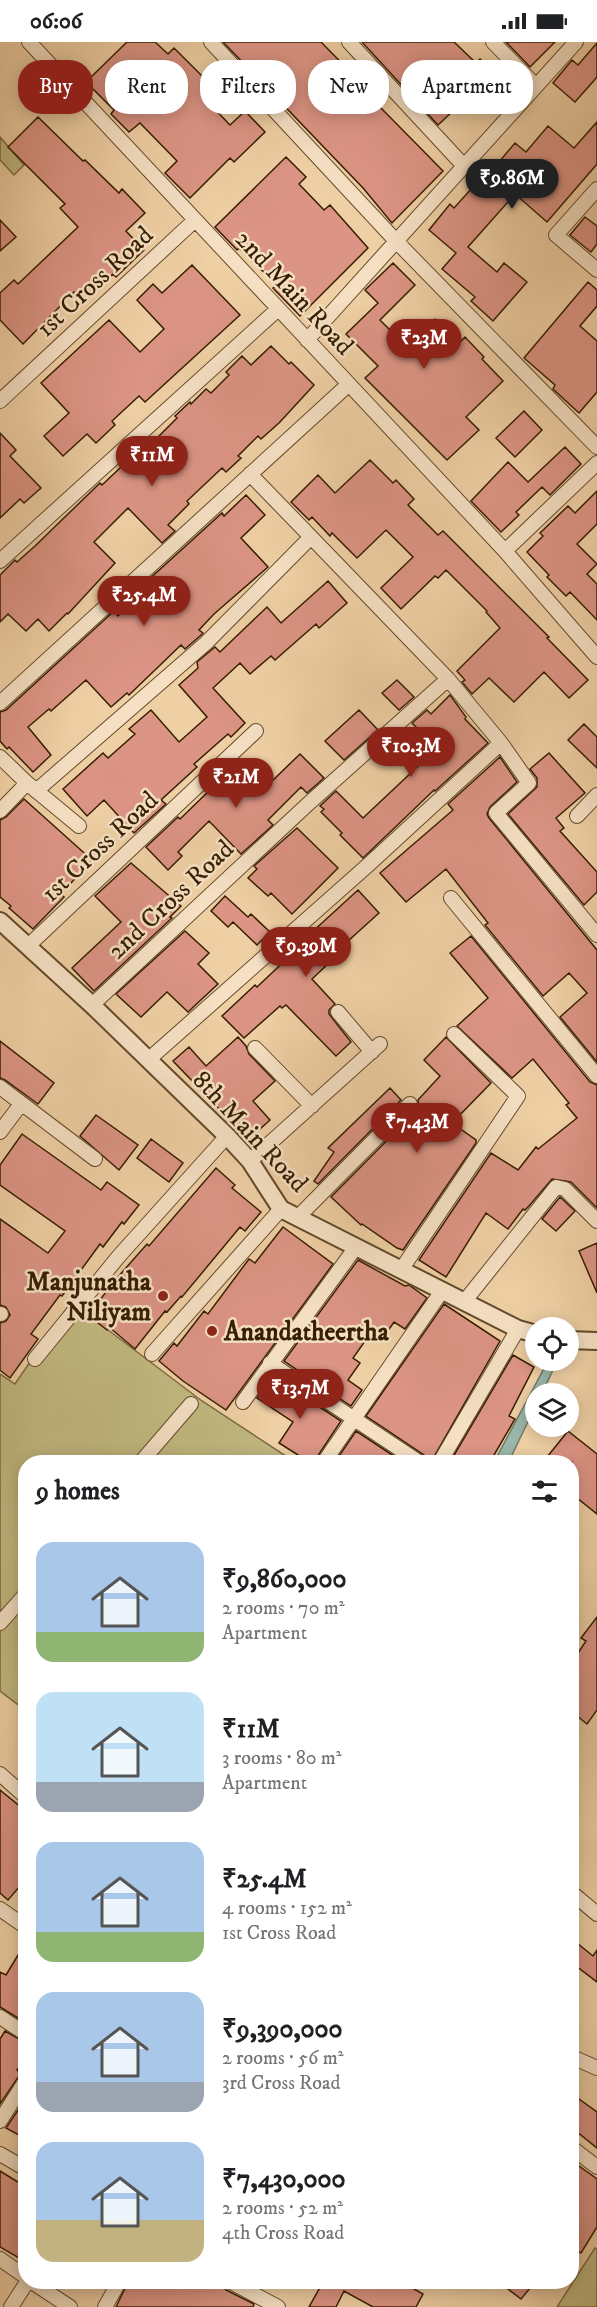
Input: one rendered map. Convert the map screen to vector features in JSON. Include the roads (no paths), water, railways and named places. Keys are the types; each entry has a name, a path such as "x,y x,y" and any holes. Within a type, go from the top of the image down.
{"street":[{"name":"2nd Main Road","path":"29,42 505,551 597,657"},
{"path":"211,42 396,241 597,447"},
{"path":"350,42 464,166"},
{"path":"493,42 536,86"},
{"path":"307,340 576,42"},
{"path":"597,189 556,235 597,270"},
{"name":"1st Cross Road","path":"0,402 195,220"},
{"path":"0,561 278,309"},
{"path":"0,703 349,384"},
{"path":"505,551 597,463"},
{"path":"250,474 448,680 501,743 529,783 496,813 597,935"},
{"path":"0,811 206,643 311,537"},
{"name":"2nd Cross Road","path":"92,1005 308,804 448,680"},
{"name":"1st Cross Road","path":"28,946 256,731"},
{"path":"148,1060 367,866 501,743"},
{"path":"0,757 79,826"},
{"path":"577,816 597,795"},
{"path":"451,898 597,1076"},
{"name":"8th Main Road","path":"0,921 92,1005 227,1136 250,1161 281,1209 525,1331"},
{"path":"250,1161 376,1048 338,1012"},
{"path":"401,1270 518,1096 454,1034"},
{"path":"255,1048 312,1106"},
{"path":"0,1088 95,1160"},
{"path":"0,1132 21,1104"},
{"path":"298,1217 411,1104"},
{"path":"35,1359 119,1256 227,1136"},
{"path":"464,1302 556,1187 565,1189 597,1221"},
{"path":"152,1354 281,1209"},
{"path":"243,1402 356,1247"},
{"path":"329,1455 442,1291"},
{"path":"444,1455 518,1329"},
{"path":"579,1340 597,1341"},
{"path":"270,1363 408,1455"},
{"path":"147,1455 192,1404"},
{"path":"0,1623 18,1603"},
{"path":"0,1774 18,1790"},
{"path":"579,1899 596,1912"},
{"path":"0,1909 18,1922"},
{"path":"0,2017 18,2029"},
{"path":"579,2060 597,2068"},
{"path":"0,2121 18,2093"},
{"path":"0,2154 18,2164"},
{"path":"579,2154 597,2168"},
{"path":"0,2259 18,2271"},
{"path":"10,2307 22,2289"},
{"path":"43,2289 70,2307"},
{"path":"105,2307 115,2289"},
{"path":"244,2289 278,2307"}],"place":[{"name":"Manjunatha Niliyam","path":"163,1296"},
{"name":"Anandatheertha","path":"212,1331"}]}
